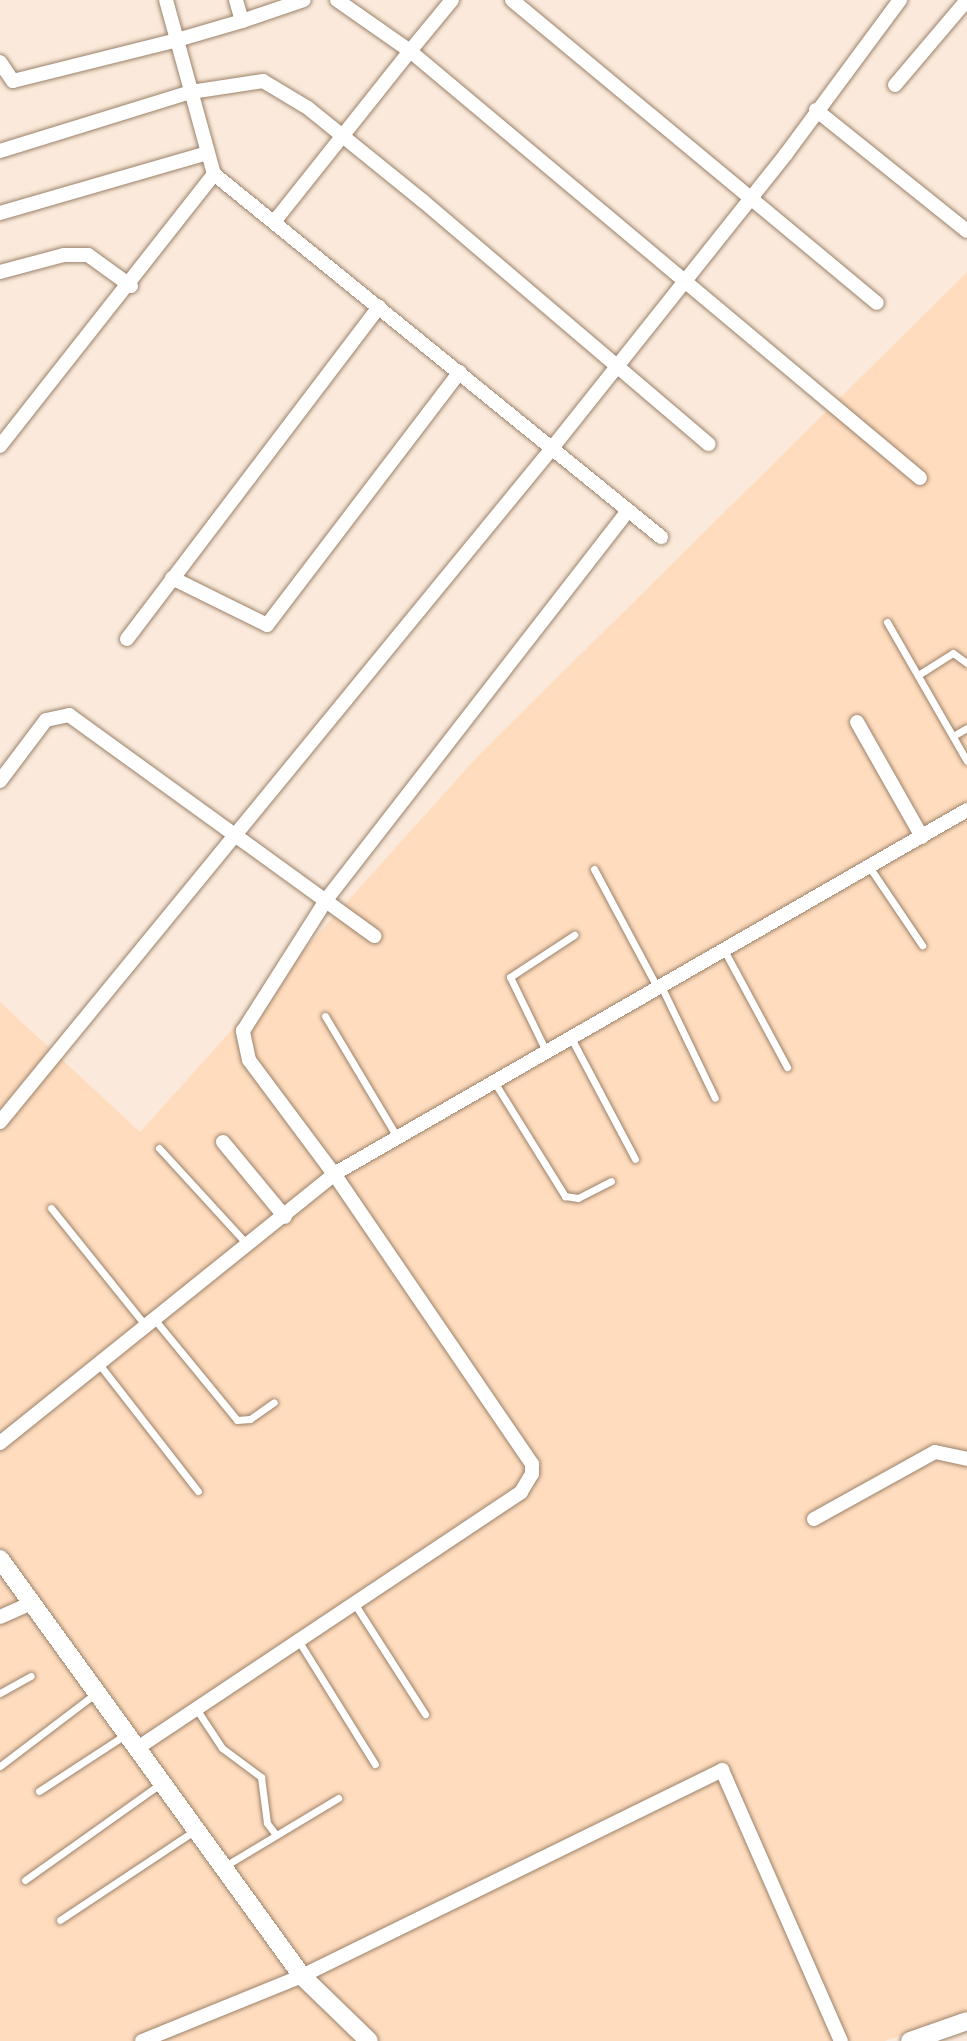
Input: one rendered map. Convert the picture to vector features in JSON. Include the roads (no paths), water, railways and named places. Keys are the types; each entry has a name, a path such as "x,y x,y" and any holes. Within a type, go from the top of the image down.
{"street":[{"path":"166,0 214,174 554,447 661,537"},
{"path":"236,0 242,21"},
{"path":"0,62 13,81 177,40 304,0"},
{"path":"337,0 410,51 681,281 920,478"},
{"path":"274,222 452,0"},
{"path":"512,0 877,303"},
{"path":"0,1122 240,836 554,447 900,0"},
{"path":"895,85 967,0"},
{"path":"0,151 191,92 263,81 344,137 618,361 709,444"},
{"path":"816,110 967,231"},
{"path":"0,213 208,153"},
{"path":"0,446 131,286 214,174"},
{"path":"0,272 64,255 88,256 131,286"},
{"path":"127,639 379,307"},
{"path":"172,578 267,625 460,372"},
{"path":"131,1742 195,1707 521,1492 532,1464 242,1043 243,1031 326,900 628,510"},
{"path":"0,781 59,712 240,836 374,936"},
{"path":"857,722 922,837"},
{"path":"0,1443 285,1217 334,1174 721,946 967,810"},
{"path":"223,1142 285,1217"},
{"path":"814,1519 935,1452 967,1459"},
{"path":"0,1559 302,1976 369,2041"},
{"path":"0,1617 31,1603"},
{"path":"142,2041 302,1976 722,1770 841,2041"},
{"path":"910,2041 967,2021"}],"lane":[{"path":"887,621 967,761"},
{"path":"918,675 953,653 967,663"},
{"path":"953,736 967,728"},
{"path":"868,866 922,945"},
{"path":"594,869 715,1098"},
{"path":"545,1049 510,977 574,935"},
{"path":"721,946 787,1067"},
{"path":"325,1016 397,1137"},
{"path":"569,1035 635,1159"},
{"path":"493,1080 565,1196 578,1198 611,1181"},
{"path":"159,1148 249,1245"},
{"path":"51,1208 237,1420 250,1419 274,1402"},
{"path":"99,1364 198,1491"},
{"path":"354,1603 425,1714"},
{"path":"298,1640 375,1763"},
{"path":"0,1693 31,1676"},
{"path":"0,1766 96,1693"},
{"path":"195,1707 222,1748 261,1777 267,1822 276,1835"},
{"path":"39,1791 131,1742"},
{"path":"25,1880 161,1784"},
{"path":"223,1868 338,1798"},
{"path":"60,1920 195,1831"}]}
